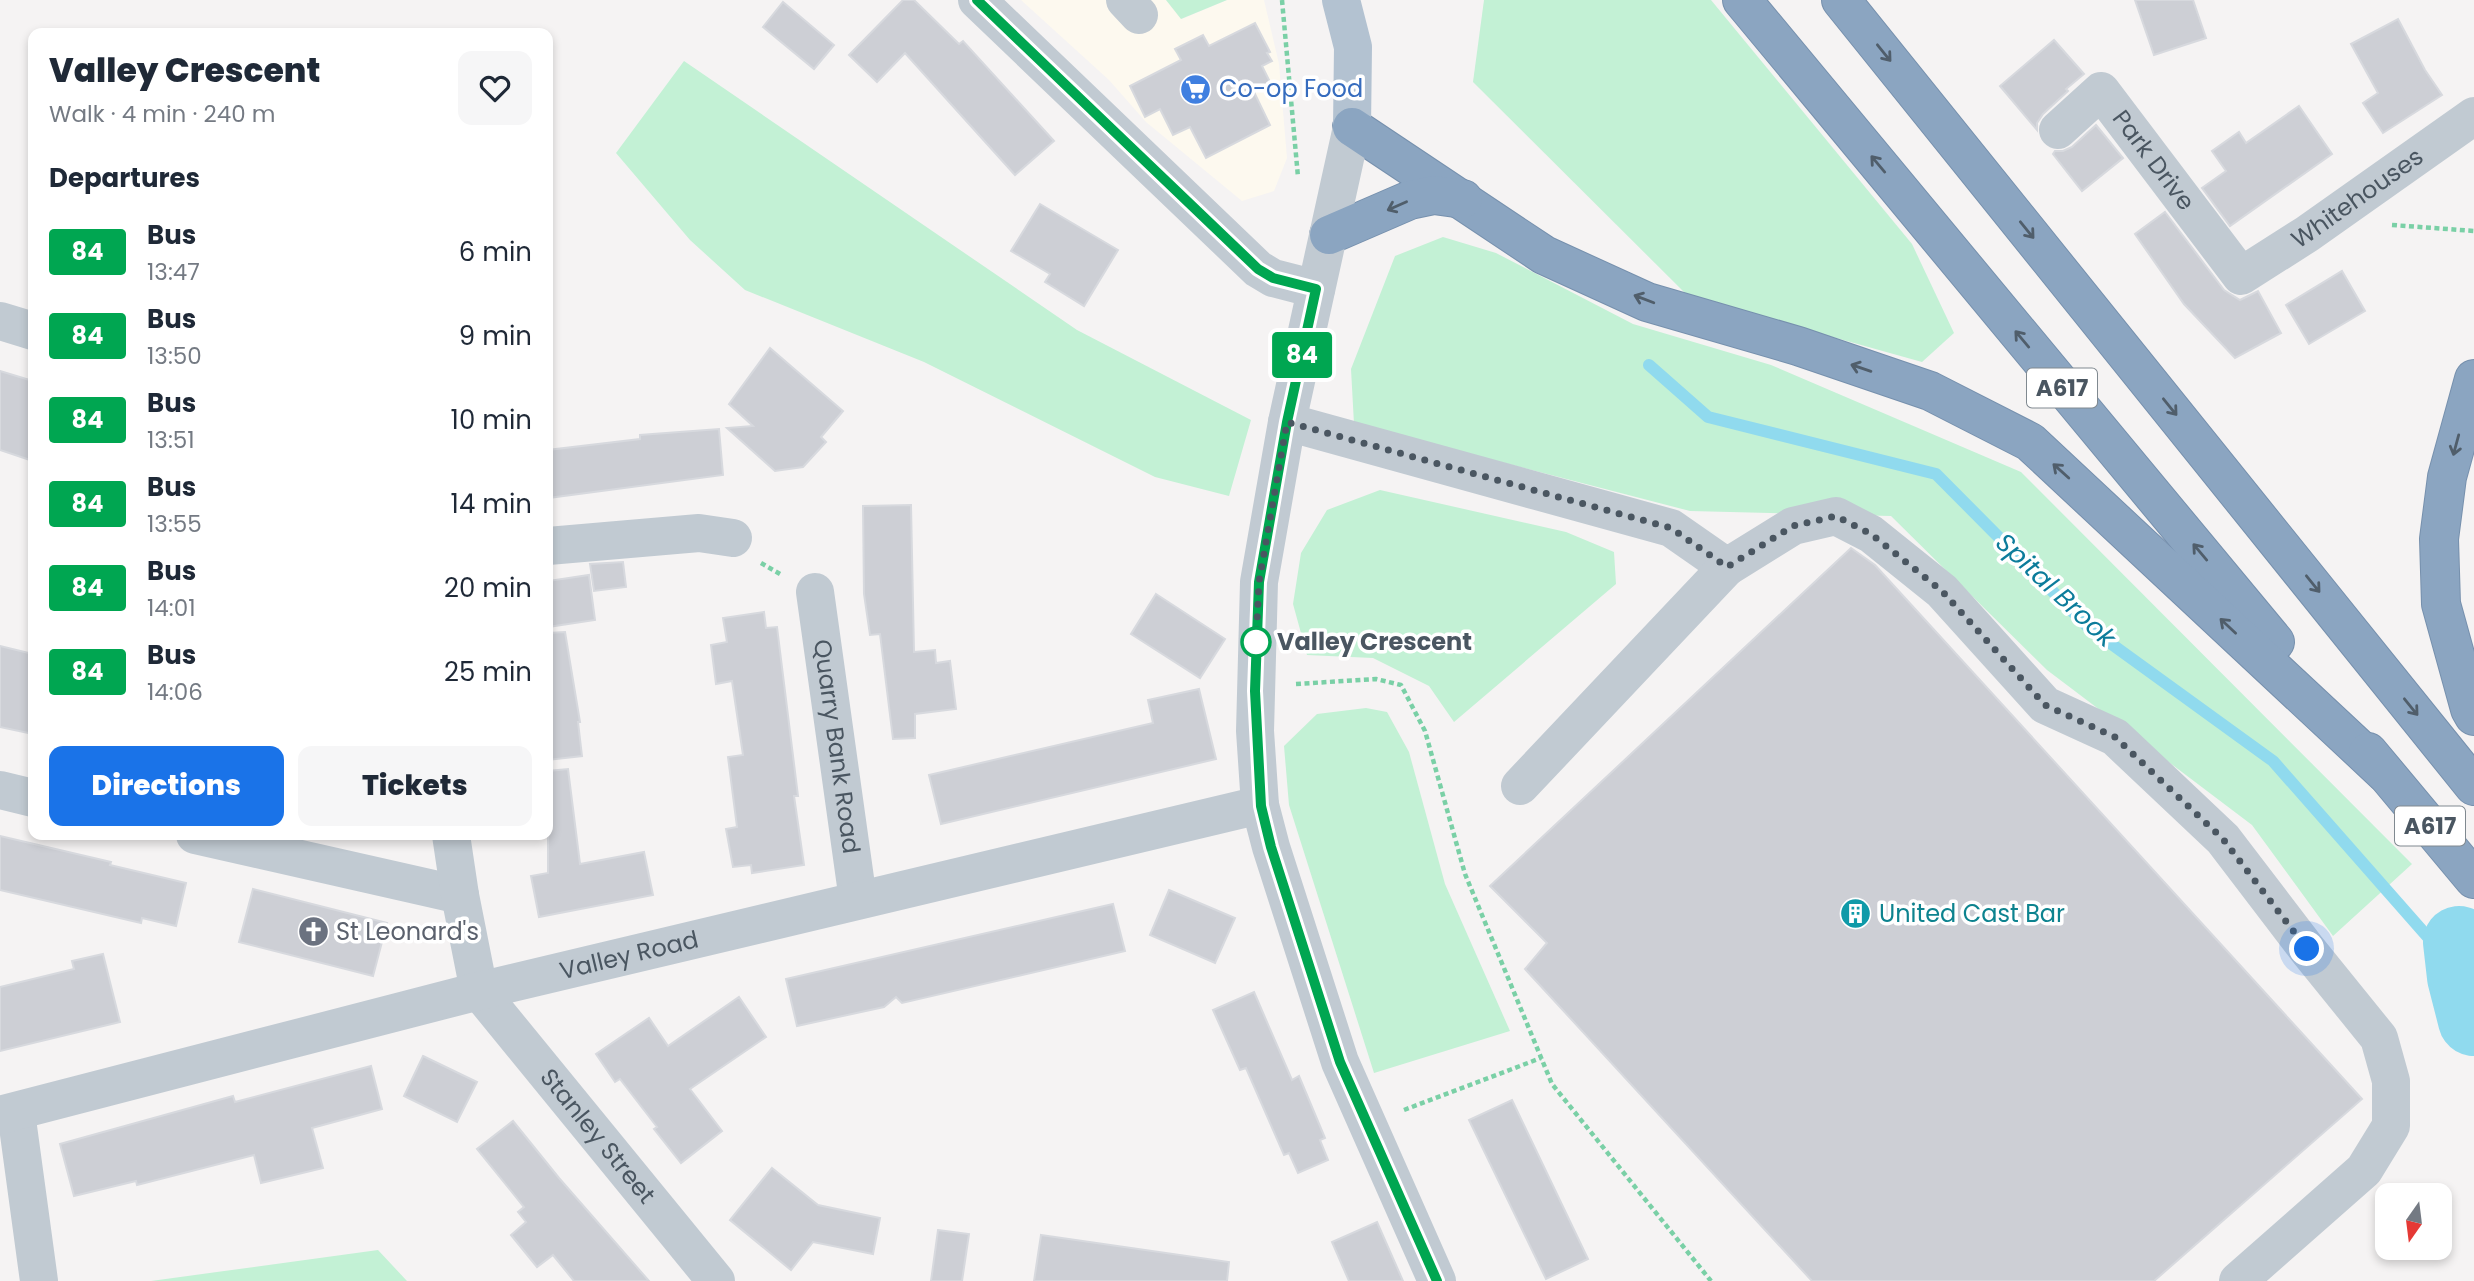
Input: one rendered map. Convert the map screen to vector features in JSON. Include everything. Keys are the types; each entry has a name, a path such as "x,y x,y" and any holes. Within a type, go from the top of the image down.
{"highway":[{"name":"A617","path":"1742,0 2087,418 2474,879"},
{"name":"A617","path":"1841,0 2474,786"},
{"path":"1352,127 1544,255 1647,302 1798,346 1930,391 2030,442 2385,773"},
{"path":"1329,235 1410,200 1434,195 1463,200"},
{"path":"2474,379 2447,477 2439,539 2441,604 2474,716"}],"main road":[{"path":"1341,0 1353,47 1352,127"}],"street":[{"path":"977,0 1258,269 1273,278 1316,289"},
{"name":"Park Drive","path":"2058,130 2101,91 2241,276"},
{"name":"Whitehouses","path":"2241,276 2474,116"},
{"path":"1352,127 1287,422 1259,582 1255,691 1261,806 1271,847 1340,1062 1437,1281"},
{"path":"0,321 28,329"},
{"path":"1287,422 1671,528 1727,567"},
{"path":"1520,786 1727,567 1793,526 1836,516 1871,534 1942,591 2045,705 2115,737 2223,839 2379,1038 2392,1081 2391,1126 2364,1170 2238,1281"},
{"path":"553,545 699,533 733,538"},
{"name":"Quarry Bank Road","path":"815,592 858,900"},
{"path":"0,790 28,797"},
{"name":"Valley Road","path":"8,1113 479,991 1261,806"},
{"path":"217,840 460,895"},
{"path":"452,840 479,991"},
{"name":"Stanley Street","path":"479,991 716,1281"},
{"path":"8,1113 38,1281"}],"path":[{"path":"1282,0 1298,176 1296,189"},
{"path":"2333,215 2372,223 2474,230"},
{"path":"733,538 764,567 815,592"},
{"path":"1255,691 1304,683 1376,679 1401,685 1425,731 1465,874 1552,1084 1711,1281"},
{"path":"1367,1124 1541,1058"}],"shaded area":[{"path":"1021,0 1166,0 1182,19 1227,0 1264,0 1279,64 1287,158 1274,191 1242,201 1146,122 1109,80"}],"green space":[{"path":"1166,0 1227,0 1181,19"},
{"path":"1484,0 1711,0 1912,244 1954,333 1922,362 1689,297 1473,82"},
{"path":"684,61 1077,330 1251,420 1229,496 1155,477 924,362 745,290 690,240 616,153"},
{"path":"1443,237 1496,253 1633,324 1771,365 2021,472 2412,864 2333,936 2252,825 2047,670 1891,516 1690,511 1354,424 1351,369 1395,256"},
{"path":"1380,490 1566,532 1614,552 1616,584 1454,722 1429,686 1373,658 1307,655 1293,604 1301,553 1327,510"},
{"path":"1366,708 1387,712 1409,752 1445,884 1510,1031 1374,1073 1289,805 1284,746 1317,714"},
{"path":"378,1250 407,1281 151,1281"}],"building":[{"path":"903,0 914,0 959,44 963,41 1054,141 1015,175 905,53 877,82 849,55"},
{"path":"2135,0 2193,0 2206,38 2154,55"},
{"path":"783,2 834,45 814,69 763,27"},
{"path":"2398,19 2425,70 2442,95 2383,133 2363,103 2378,93 2351,44"},
{"name":"Co-op Food","path":"1255,23 1272,61 1262,66 1271,84 1254,92 1270,125 1206,158 1190,127 1173,135 1160,109 1145,117 1130,86 1181,60 1175,49 1203,35 1209,46"},
{"path":"2054,40 2084,74 2043,114 2037,123 2037,130 2000,86"},
{"path":"2299,106 2332,154 2230,226 2202,188 2226,171 2212,151 2239,132 2246,143"},
{"path":"2096,125 2123,158 2082,191 2053,154 2055,151 2072,147"},
{"path":"1040,204 1118,250 1084,306 1045,282 1050,274 1011,251"},
{"path":"2165,212 2224,290 2240,300 2258,291 2281,333 2235,358 2184,304 2135,234"},
{"path":"2342,271 2365,311 2309,344 2286,305"},
{"path":"770,348 843,411 821,437 826,442 803,467 775,471 727,428 753,426 729,404"},
{"path":"0,371 28,379 28,459 0,450"},
{"path":"719,429 723,475 553,497 553,449 640,439 640,435"},
{"path":"911,505 914,652 935,650 936,663 950,661 956,709 915,714 915,738 893,739 880,634 870,635 864,594 863,506"},
{"name":"United Cast Bar","path":"1851,548 1875,565 2362,1099 2154,1281 1812,1281 1525,969 1547,943 1490,886"},
{"path":"623,562 626,587 594,591 590,564"},
{"path":"589,575 595,620 553,626 553,580"},
{"path":"1156,594 1225,639 1200,678 1131,634"},
{"path":"764,612 766,628 777,627 798,796 794,796 804,865 752,873 751,865 733,867 726,829 737,827 728,757 743,755 732,681 716,684 711,645 727,642 723,618"},
{"path":"565,632 580,722 582,756 553,759 553,633"},
{"path":"0,646 28,653 28,733 0,727"},
{"path":"1199,689 1216,759 941,824 929,775 1153,723 1148,700"},
{"path":"568,769 580,864 644,852 653,895 539,917 531,876 548,873 548,840 553,840 553,770"},
{"path":"0,836 186,883 176,926 142,918 141,923 0,890"},
{"name":"St Leonard's","path":"253,889 387,923 373,976 239,942"},
{"path":"1169,890 1235,918 1215,963 1150,935"},
{"path":"1113,904 1125,951 902,1003 896,997 884,1007 797,1026 786,979"},
{"path":"103,954 120,1022 0,1051 0,987 74,969 72,961"},
{"path":"1254,992 1292,1080 1299,1076 1325,1138 1320,1140 1328,1160 1298,1173 1289,1153 1284,1155 1246,1068 1240,1070 1213,1010"},
{"path":"739,997 766,1037 690,1089 722,1131 681,1163 620,1079 615,1082 596,1054 649,1018 668,1046"},
{"path":"423,1056 477,1082 457,1122 404,1096"},
{"path":"371,1066 382,1109 312,1128 323,1168 261,1183 254,1155 137,1185 136,1181 74,1196 60,1144 233,1096 235,1102"},
{"path":"1512,1100 1588,1259 1546,1279 1469,1120"},
{"path":"513,1121 649,1281 574,1281 553,1255 537,1267 511,1235 526,1222 518,1212 524,1207 477,1149"},
{"path":"772,1168 818,1205 880,1218 873,1254 813,1242 791,1270 730,1220"},
{"path":"1377,1222 1403,1281 1349,1281 1332,1242"},
{"path":"938,1230 969,1234 962,1281 931,1281"},
{"path":"1041,1235 1229,1262 1227,1281 1034,1281"}],"waterway":[{"name":"Spital Brook","path":"1649,365 1708,417 1936,474 2088,627 2273,761 2463,977"},
{"path":"2459,942 2463,977 2474,1020"}],"bus line":[{"name":"84","path":"977,0 1258,269 1273,278 1316,289 1287,422 1259,582 1255,731 1261,806 1271,847 1340,1062 1437,1281"}],"place":[{"name":"Co-op Food","path":"1196,89"},
{"name":"Valley Crescent","path":"1256,642"},
{"name":"United Cast Bar","path":"1856,914"},
{"name":"St Leonard's","path":"313,932"}],"route":[{"path":"1256,642 1259,582 1287,422 1671,528 1727,567 1793,526 1836,516 1871,534 1942,591 2045,705 2115,737 2223,839 2307,949"}]}
